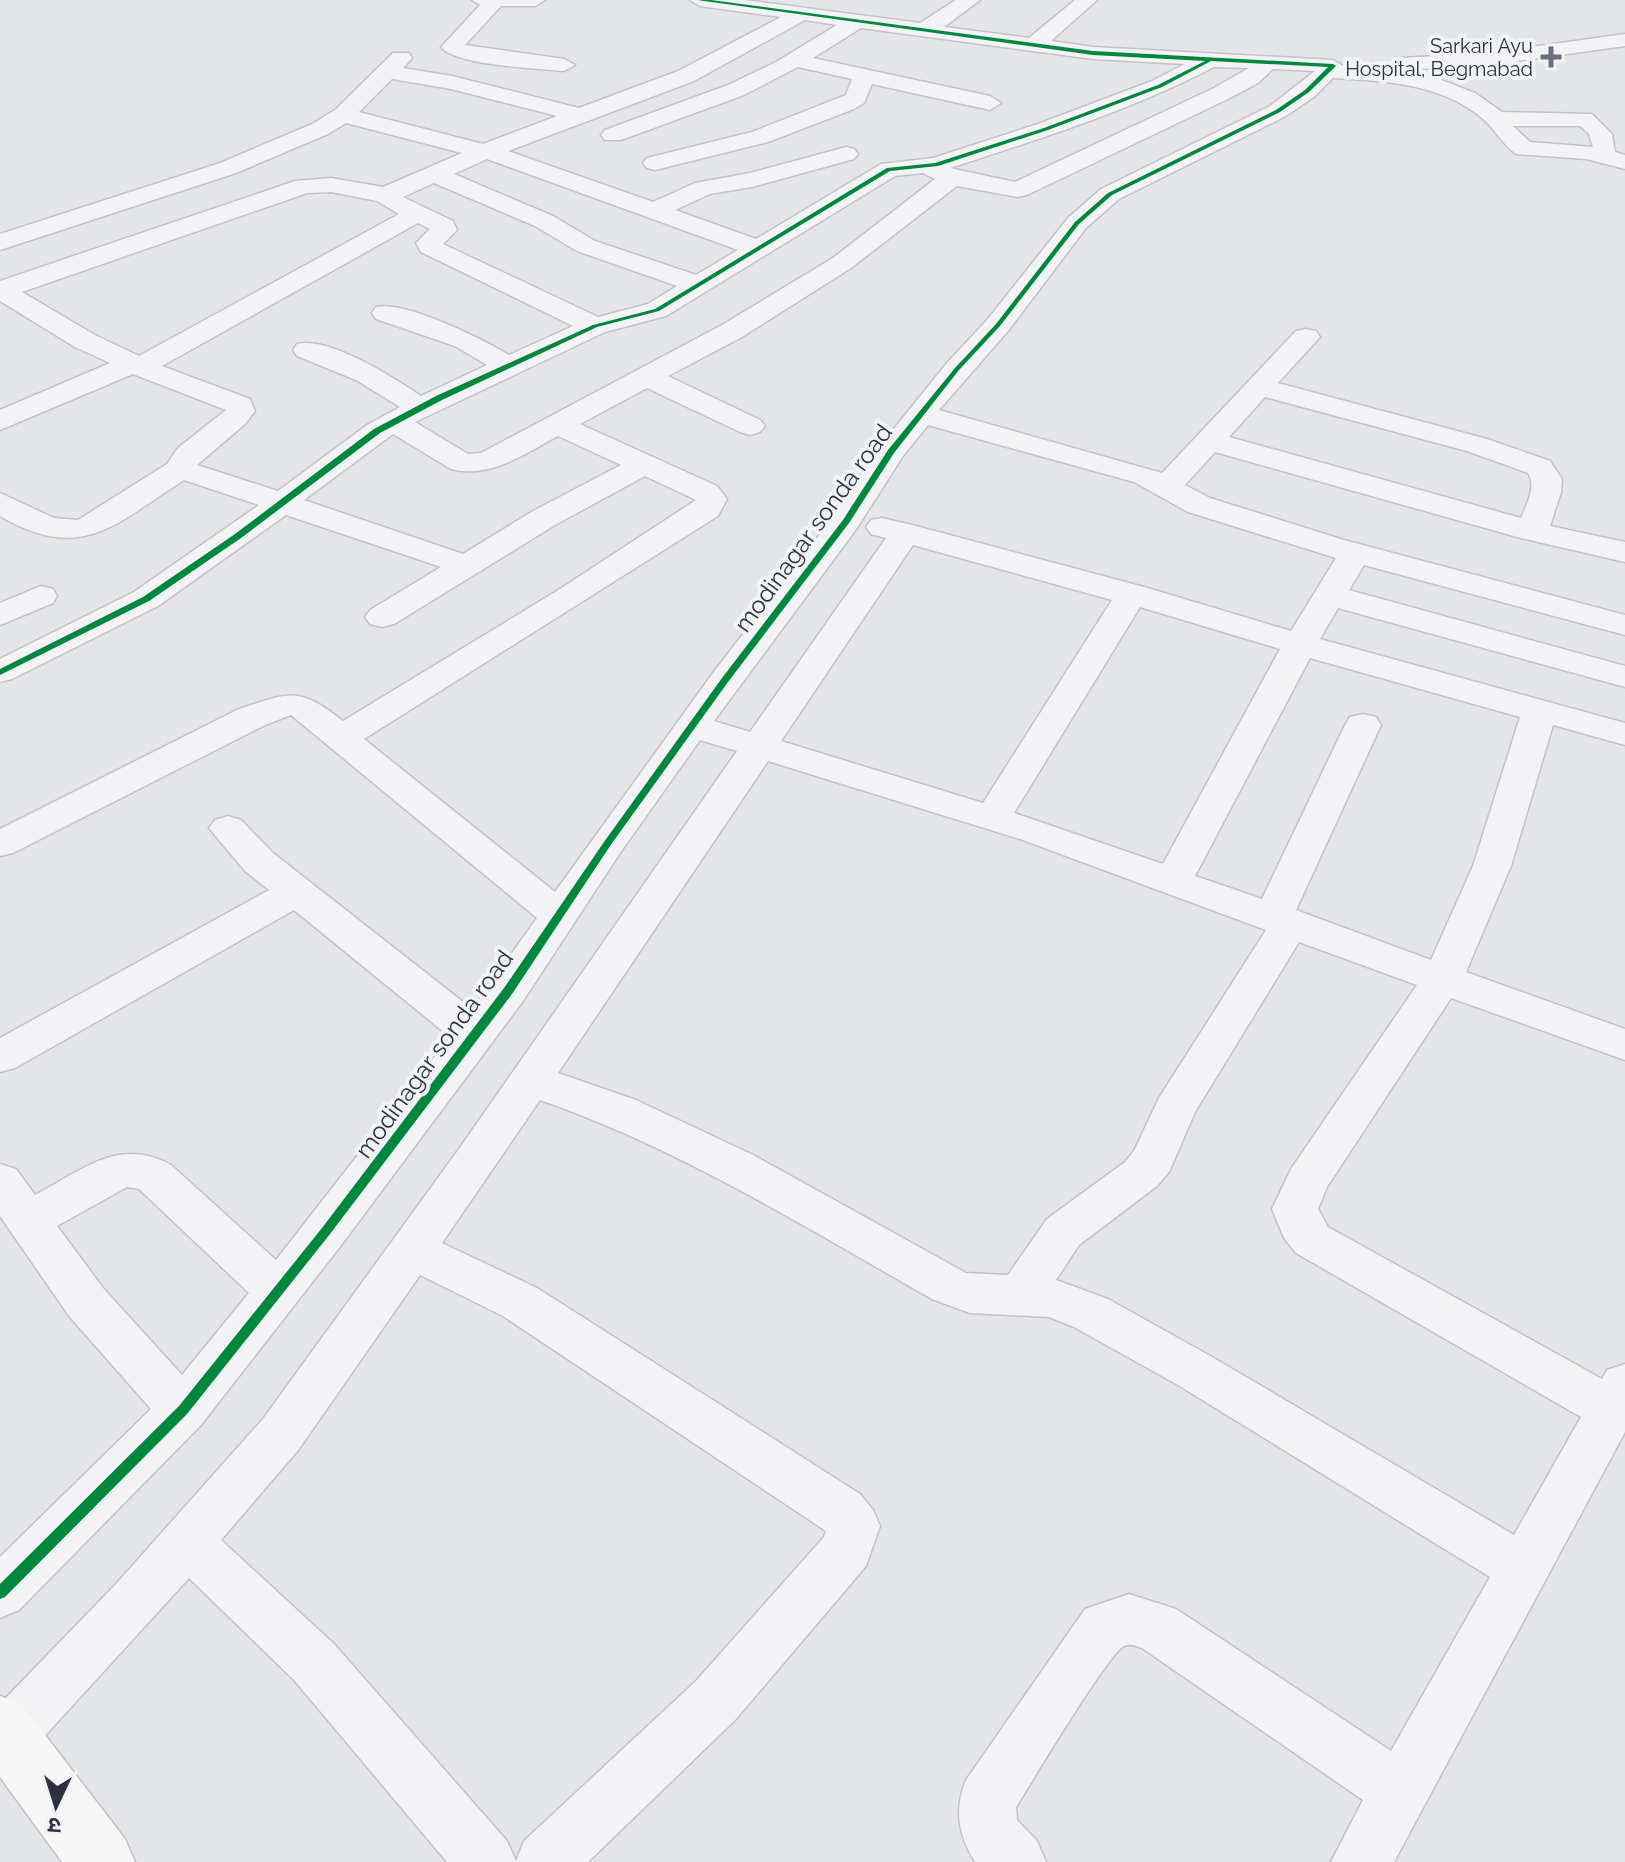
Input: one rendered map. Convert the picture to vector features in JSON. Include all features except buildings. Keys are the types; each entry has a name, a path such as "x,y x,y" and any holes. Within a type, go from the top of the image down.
{"main road":[{"path":"3,1735 102,1862"}],"street":[{"path":"482,0 535,0"},
{"path":"700,0 1123,56 1267,63 1403,76 1434,82 1480,106 1498,119 1519,147 1524,149 1614,158"},
{"path":"923,31 970,0"},
{"path":"1034,45 1087,0"},
{"path":"495,1 452,47 466,53 564,65"},
{"path":"0,290 101,258 304,186 388,183 427,176 686,76 800,15"},
{"path":"613,135 736,90 794,60 856,22"},
{"path":"1330,68 1489,59 1625,40"},
{"path":"794,60 990,103"},
{"path":"938,171 1160,86 1208,61"},
{"path":"780,130 846,154 1018,190 1222,93 1250,78 1267,63"},
{"path":"0,242 228,168 320,129 343,115 394,65 582,116"},
{"name":"modinagar sonda road","path":"0,1593 183,1410 475,1034 558,915 728,735 891,452 932,416 1077,223 1110,194 1278,111 1307,91 1330,68"},
{"path":"655,163 780,130 856,98 860,83 867,77"},
{"path":"343,115 486,151 759,249"},
{"path":"1498,119 1584,119 1593,124 1614,158"},
{"path":"282,146 313,153"},
{"path":"654,211 704,188 752,180 846,154"},
{"path":"0,672 146,599 353,448 394,422 595,326 657,310 840,196 898,166"},
{"path":"394,422 451,457 476,465 558,425 732,331 842,263 941,188 938,171"},
{"path":"427,176 530,215 586,246 698,285"},
{"path":"388,183 388,199 444,226 444,230 429,243 430,247 595,326"},
{"path":"0,421 136,366 419,213"},
{"path":"0,290 85,341 136,366 240,405 241,411 234,421 189,453 181,461 181,469"},
{"path":"385,313 465,340 509,367"},
{"path":"1165,488 1306,337"},
{"path":"307,350 377,378 420,408"},
{"path":"646,376 694,402 750,426"},
{"path":"1259,387 1477,445 1539,467 1547,479 1546,492 1532,531"},
{"path":"932,416 1145,476 1199,505 1355,553 1625,625"},
{"path":"342,737 460,668 707,509 712,499 706,493 558,425"},
{"path":"1209,441 1532,531 1625,552"},
{"path":"382,617 544,518 646,464"},
{"path":"181,469 465,565"},
{"path":"6,513 65,531 77,531 89,527 181,469"},
{"path":"852,522 901,532 1132,594 1625,734"},
{"path":"3,1735 187,1542 281,1434 531,1080 728,735 831,637 901,532"},
{"path":"1173,881 1300,644 1355,553"},
{"path":"992,818 1132,594"},
{"path":"1329,595 1625,677"},
{"path":"0,615 41,596"},
{"path":"0,844 272,708 289,704 303,707 342,737 558,915"},
{"path":"1361,1862 1618,1397 1312,1240 1300,1225 1295,1209 1307,1181 1443,978 1492,866 1540,710"},
{"path":"1021,1294 1063,1232 1141,1174 1153,1160 1174,1109 1282,919 1363,725"},
{"path":"728,735 992,818 1282,919 1625,1045"},
{"path":"228,828 259,862 475,1034"},
{"path":"0,1057 296,892"},
{"path":"531,1080 621,1111 737,1167 949,1286 970,1294 1021,1294 1053,1298 1104,1320 1195,1371 1522,1568"},
{"path":"28,1220 119,1171 141,1169 155,1177 278,1291"},
{"path":"0,1181 86,1302 183,1410"},
{"path":"413,1250 520,1302 610,1358 841,1510 854,1526 847,1549 716,1700 545,1862"},
{"path":"187,1542 314,1662 486,1862"},
{"path":"1016,1862 1003,1850 985,1824 987,1800 1085,1651 1104,1627 1129,1619 1157,1627 1400,1791"}],"cycle path":[{"path":"0,1593 183,1410 326,1231 508,991 607,844 725,680 846,521 891,452 957,369 998,325 1077,223 1110,194 1278,111 1307,91 1333,66 1093,53 700,0"},
{"path":"0,672 146,599 238,536 377,431 439,398 595,326 657,310 889,169 936,165 1046,129 1160,86 1208,61"}],"place":[{"name":"Sarkari Ayu Hospital, Begmabad","path":"1551,57"}]}
